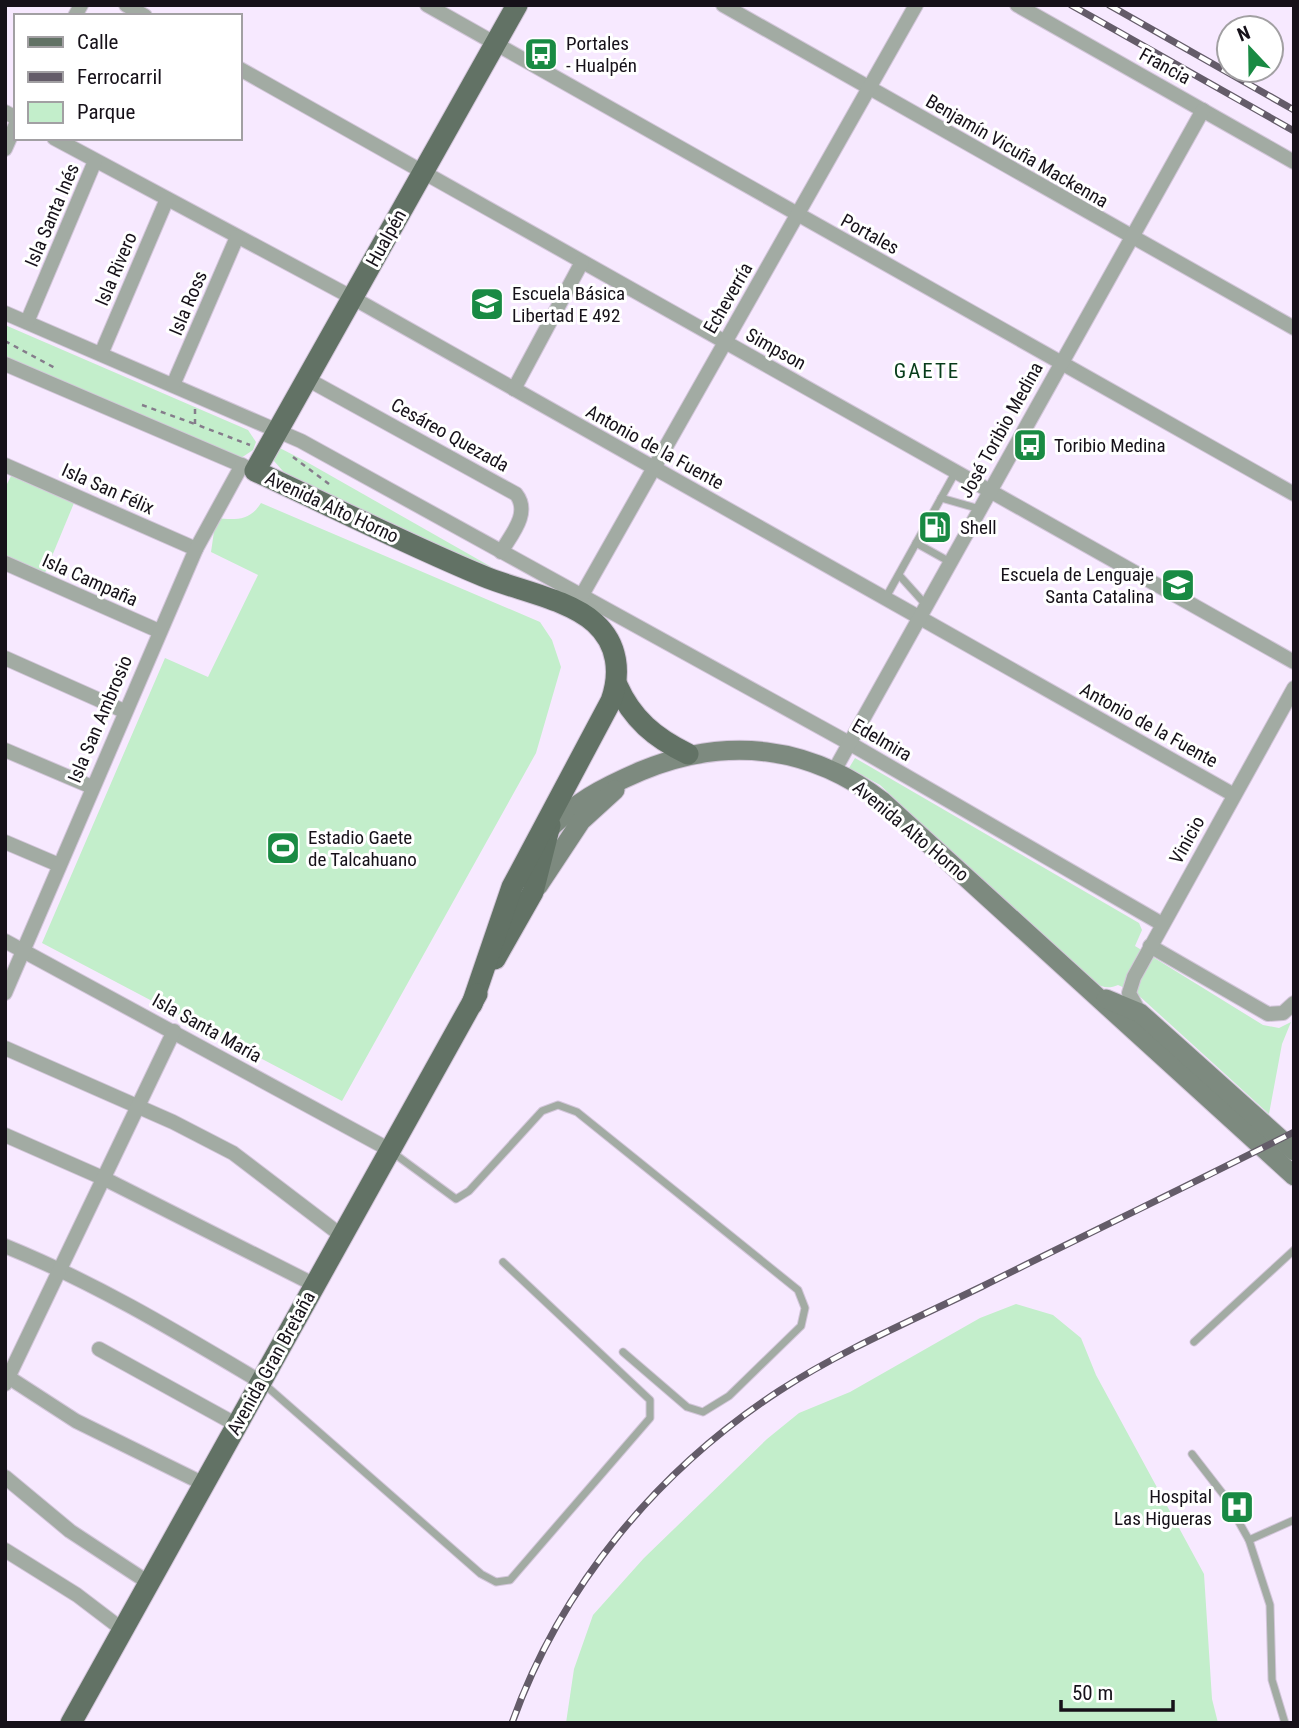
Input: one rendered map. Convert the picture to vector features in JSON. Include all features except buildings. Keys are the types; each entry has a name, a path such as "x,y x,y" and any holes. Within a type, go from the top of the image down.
{"main road":[{"name":"Hualpén","path":"248,468 267,450 517,5"},
{"name":"Avenida Alto Horno","path":"248,468 483,576 577,603 609,640 617,662 617,685"},
{"path":"617,685 642,724 662,740 688,754"},
{"name":"Avenida Gran Bretaña","path":"472,1004 499,919 522,865 604,717 617,685"},
{"name":"Avenida Alto Horno","path":"688,754 734,750 762,751 802,758 834,771 882,801 1294,1176"},
{"name":"Avenida Gran Bretaña","path":"522,865 550,829 586,797 639,772 688,754"},
{"name":"Avenida Gran Bretaña","path":"71,1723 533,892 581,821 639,772"},
{"name":"Avenida Gran Bretaña","path":"550,829 557,799"},
{"path":"533,892 550,829"},
{"name":"Avenida Alto Horno","path":"1095,995 1140,1013 1294,1151"}],"street":[{"path":"126,5 142,14"},
{"name":"Portales","path":"427,5 1294,494"},
{"name":"Benjamín Vicuña Mackenna","path":"723,5 1294,328"},
{"name":"Echeverría","path":"577,603 916,5"},
{"name":"Francia","path":"1017,5 1294,162"},
{"name":"Simpson","path":"242,70 1294,662"},
{"name":"José Toribio Medina","path":"834,771 1203,110"},
{"path":"5,149 14,129"},
{"name":"Antonio de la Fuente","path":"58,140 353,298 885,599 923,612 1234,795"},
{"name":"Isla Santa Inés","path":"27,322 95,161"},
{"name":"Isla Rivero","path":"101,354 167,199"},
{"name":"Isla Ross","path":"173,385 237,237"},
{"path":"514,389 582,262"},
{"name":"Avenida Alto Horno","path":"5,313 278,430 501,552 577,603"},
{"name":"Avenida Alto Horno","path":"5,364 248,468"},
{"name":"Cesáreo Quezada","path":"307,379 516,494 522,503 522,513 501,552"},
{"name":"Isla San Félix","path":"5,465 196,549"},
{"name":"Isla San Ambrosio","path":"5,993 124,711 196,549 248,468"},
{"name":"Isla Campaña","path":"5,563 159,631"},
{"name":"Edelmira","path":"577,603 849,743 1162,924"},
{"path":"5,658 124,711"},
{"name":"Vinicio","path":"1140,1013 1132,1003 1129,989 1162,924 1294,688"},
{"path":"5,750 92,787"},
{"path":"5,842 59,865"},
{"name":"Isla Santa María","path":"5,941 390,1150"},
{"path":"1150,946 1268,1014 1283,1013 1294,1003"},
{"path":"174,1031 62,1269 6,1379 76,1421 204,1485"},
{"path":"5,1048 50,1070 139,1106 233,1153 342,1236"},
{"path":"5,1135 105,1179 315,1285"},
{"path":"5,1246 62,1269 145,1312 261,1381"},
{"path":"99,1349 237,1425"},
{"path":"5,1477 70,1531 149,1583"},
{"path":"5,1550 77,1595 123,1630"}],"lane":[{"path":"885,599 955,473"},
{"path":"941,498 980,509"},
{"path":"916,543 950,562"},
{"path":"899,575 923,612"},
{"path":"390,1150 456,1199 469,1191 542,1111 558,1105 577,1112 799,1290 805,1308 801,1326 729,1396 704,1412 687,1407 624,1352"},
{"path":"1194,1342 1294,1250"},
{"path":"261,1381 481,1574 496,1582 510,1580 650,1418 651,1409 650,1401 503,1262"},
{"path":"1192,1454 1223,1494 1249,1540 1270,1605 1272,1681 1285,1723"},
{"path":"1249,1540 1294,1520"}],"path":[{"path":"5,341 65,373"},
{"path":"195,394 195,424"},
{"path":"134,403 267,450"}],"green space":[{"path":"5,325 248,430 256,442 253,450 241,458 5,359"},
{"path":"272,444 509,577 290,479 274,461"},
{"path":"11,476 74,503 45,573 5,555 5,488"},
{"name":"Estadio Gaete de Talcahuano","path":"261,503 540,622 552,640 561,667 536,753 342,1101 42,943 165,658 208,677 258,575 211,552 216,518 242,518 252,513"},
{"path":"855,758 1139,923 1142,930 1135,946 1263,1025 1279,1028 1291,1022 1282,1044 1269,1114 1136,993 1118,985 1103,987 1081,973 880,785 849,768"},
{"path":"1016,1304 1053,1315 1081,1338 1096,1375 1204,1574 1212,1699 1218,1723 566,1723 574,1669 593,1615 644,1558 767,1439 799,1413 850,1392 980,1318"}],"railway":[{"path":"1071,5 1294,131"},
{"path":"1109,5 1294,110"},
{"path":"512,1723 557,1624 618,1535 693,1457 735,1422 803,1376 853,1349 1294,1132"}],"place":[{"name":"Portales - Hualpén","path":"541,54"},
{"name":"Escuela Básica Libertad E 492","path":"487,304"},
{"name":"Toribio Medina","path":"1030,445"},
{"name":"Shell","path":"935,527"},
{"name":"Escuela de Lenguaje Santa Catalina","path":"1178,585"},
{"name":"Estadio Gaete de Talcahuano","path":"283,848"},
{"name":"Hospital Las Higueras","path":"1237,1507"}],"district":[{"name":"GAETE","path":"927,371"}]}
